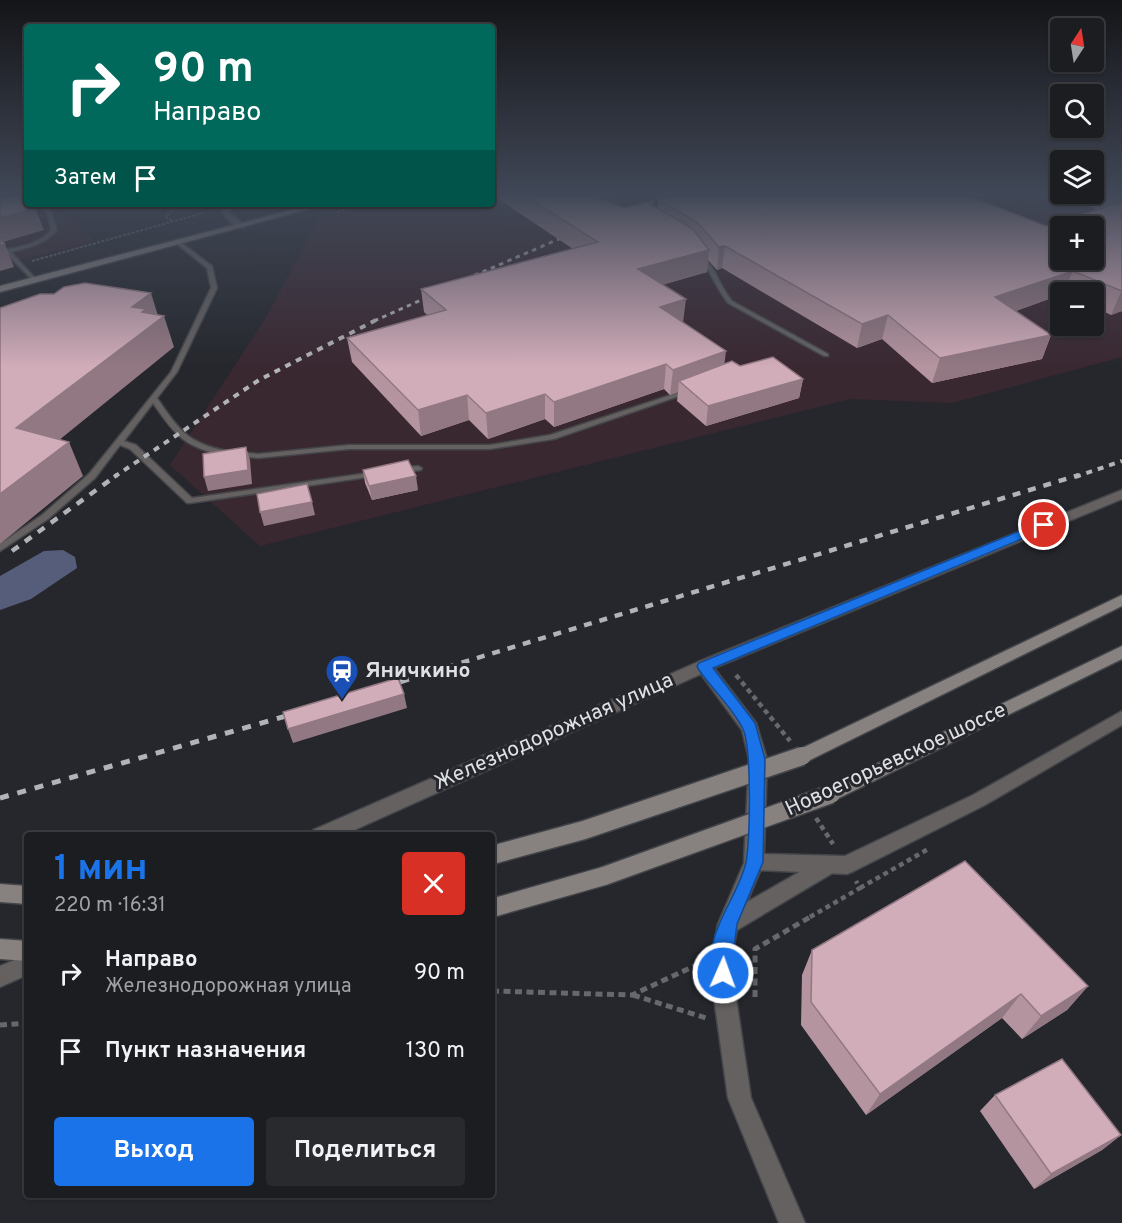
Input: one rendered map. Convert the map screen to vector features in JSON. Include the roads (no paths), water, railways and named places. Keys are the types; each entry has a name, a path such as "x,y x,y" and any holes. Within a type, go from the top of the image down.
{"main road":[{"path":"1,288 140,253"},
{"name":"Новоегорьевское шоссе","path":"495,854 584,830 802,756 1122,600"},
{"name":"Новоегорьевское шоссе","path":"495,907 604,876 831,795 1122,652"},
{"path":"0,893 24,895"},
{"path":"0,949 24,951"}],"street":[{"name":"Железнодорожная улица","path":"329,832 704,666 1122,494"},
{"path":"704,666 750,728 758,759 754,862 728,924 722,954 728,1025 740,1098 792,1223"},
{"path":"728,924 838,865 979,800 1122,717"},
{"path":"754,862 838,865"},
{"path":"0,977 24,966"}],"lane":[{"path":"4,253 34,280"},
{"path":"0,548 45,517 92,476 174,372 214,288 210,267 192,253"},
{"path":"699,253 706,261 720,291 730,302 826,355"},
{"path":"154,399 179,435 186,440 208,451 258,456 349,447 490,447 510,444 551,437 703,387"},
{"path":"120,442 133,447 190,501 384,473"},
{"path":"396,471 418,468"}],"railway":[{"path":"466,279 526,253"},
{"path":"375,321 439,292"},
{"path":"114,477 259,380 375,321"},
{"path":"1075,477 1122,461"},
{"path":"12,551 117,475"},
{"path":"431,672 1079,475"},
{"path":"383,687 436,671"},
{"path":"0,798 300,712"}],"place":[{"name":"Яничкино","path":"342,700"}]}
